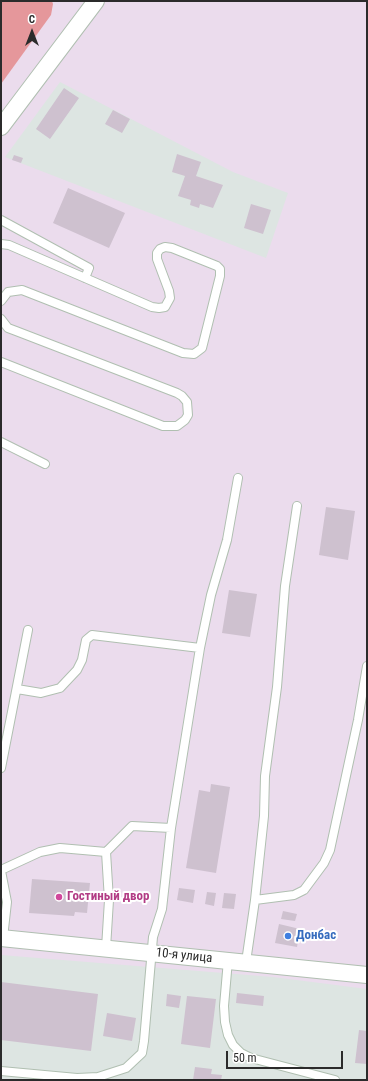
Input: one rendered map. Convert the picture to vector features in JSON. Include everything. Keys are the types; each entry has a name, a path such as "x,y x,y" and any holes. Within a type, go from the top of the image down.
{"street":[{"path":"1,127 96,1"},
{"name":"10-я улица","path":"2,938 367,975"}],"lane":[{"path":"1,220 89,268 85,278"},
{"path":"1,244 9,245 152,307 159,308 165,307 170,298 169,291 157,259 157,253 160,249 165,247 172,248 217,266 220,269 220,276 202,348 194,354 183,353 22,290 8,292 1,302"},
{"path":"1,319 3,323 16,331 177,393 187,402 188,415 185,420 177,426 164,426 1,362"},
{"path":"1,442 45,464"},
{"path":"1,1071 77,1078 98,1077 126,1068 142,1052 153,937 162,909 171,828 200,648 211,595 227,540 238,478"},
{"path":"246,962 255,900 264,816 265,776 277,687 283,605 297,506"},
{"path":"1,768 28,630"},
{"path":"17,689 41,693 60,688 77,670 82,660 86,640 92,636 200,648"},
{"path":"255,900 294,895 304,890 324,864 334,835 367,666"},
{"path":"106,948 109,900 106,852 132,826 171,828"},
{"path":"2,938 7,902 1,871 40,852 60,848 106,852"},
{"path":"228,960 225,1022 228,1035 233,1045 241,1053 251,1058 335,1080"}],"shaded area":[{"path":"1,1 52,1 53,4 51,15 1,84"},
{"path":"60,82 233,172 288,193 266,258 5,157"},
{"path":"1,955 273,977 367,989 367,1080 1,1080"}],"building":[{"path":"64,88 79,98 50,139 36,129"},
{"path":"113,110 130,119 122,133 105,124"},
{"path":"177,154 201,162 196,176 223,185 213,208 200,204 199,208 190,205 191,200 178,196 185,176 172,172"},
{"path":"14,155 23,158 21,163 12,160"},
{"path":"68,188 125,213 109,248 53,223"},
{"path":"251,204 271,210 263,234 244,228"},
{"path":"326,507 355,511 348,560 319,555"},
{"path":"229,590 257,594 250,637 222,633"},
{"path":"211,784 230,787 216,873 186,868 199,790 210,792"},
{"name":"Гостиный двор","path":"32,879 90,883 87,913 75,912 74,916 29,913"},
{"path":"179,888 195,890 193,903 177,900"},
{"path":"207,892 216,893 214,906 205,904"},
{"path":"224,893 236,894 234,909 222,908"},
{"path":"283,911 297,914 295,921 281,919"},
{"name":"Донбас","path":"279,924 300,929 297,947 275,943"},
{"path":"1,982 98,994 91,1051 1,1040"},
{"path":"237,993 264,996 263,1006 236,1003"},
{"path":"167,994 181,996 179,1008 166,1006"},
{"path":"187,996 216,999 210,1048 181,1044"},
{"path":"107,1013 136,1018 132,1041 103,1036"},
{"path":"359,1030 367,1031 367,1064 355,1063"},
{"path":"195,1067 212,1069 211,1074 222,1075 221,1080 193,1080"}],"place":[{"name":"Гостиный двор","path":"59,897"},
{"name":"Донбас","path":"288,936"}]}
